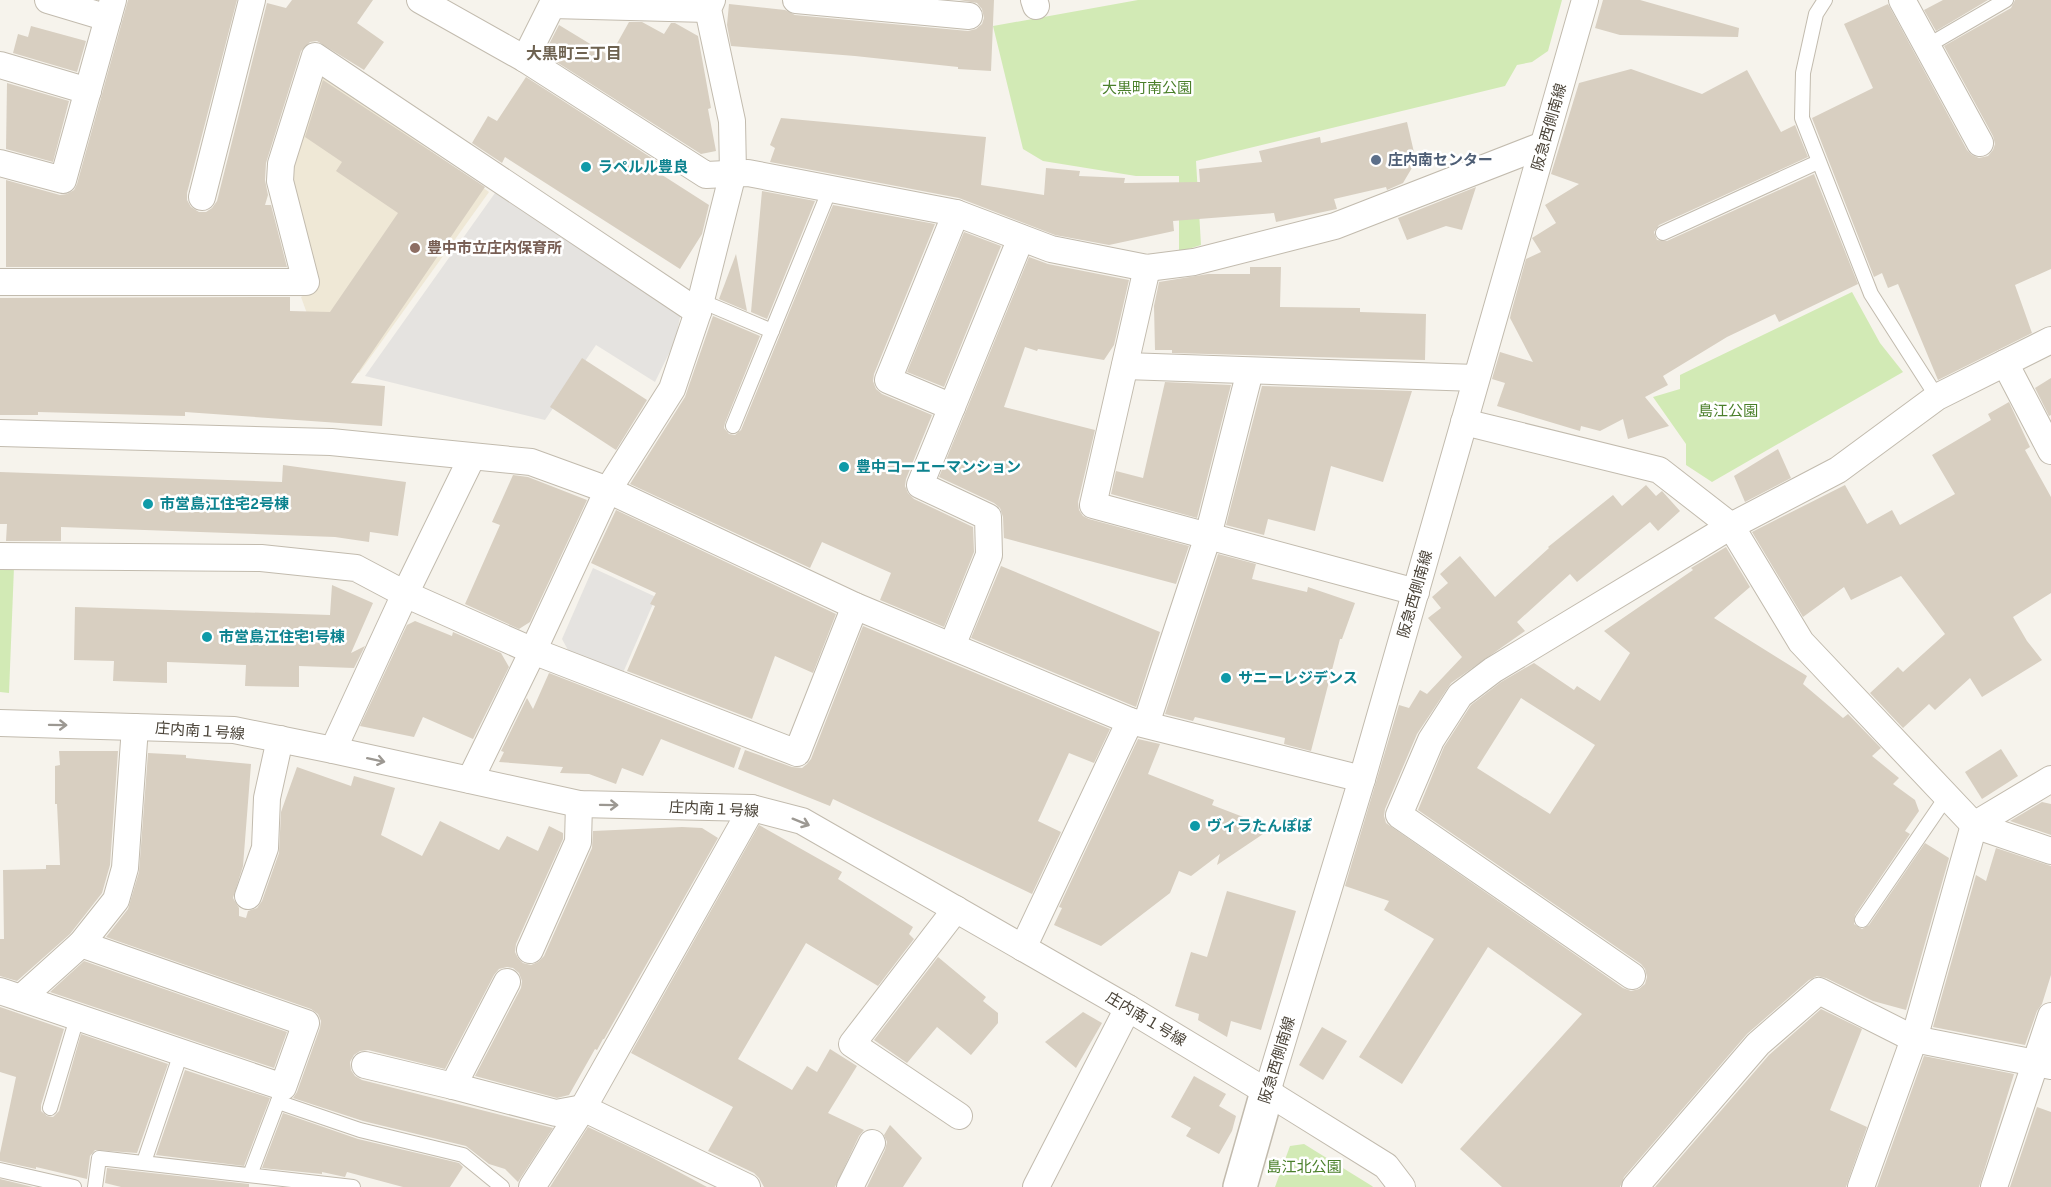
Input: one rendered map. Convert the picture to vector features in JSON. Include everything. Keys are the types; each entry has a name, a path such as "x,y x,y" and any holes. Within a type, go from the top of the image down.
{"street":[{"path":"0,163 63,180 111,9 48,0"},
{"path":"202,197 252,0"},
{"path":"420,0 525,59 706,175 748,173 956,213 1051,249 1147,268 1194,262 1335,226 1543,145"},
{"path":"796,0 969,16"},
{"name":"阪急西側南線","path":"1240,1187 1362,779 1585,0"},
{"path":"1902,0 1980,143"},
{"path":"470,780 608,490 672,389 699,306 733,173 732,121 710,4 552,5 525,59"},
{"path":"0,282 306,282 286,212 280,181 281,164 315,56 699,306"},
{"path":"0,65 88,91"},
{"path":"952,407 888,380 956,213"},
{"path":"952,646 989,555 988,517 920,485 1021,238"},
{"path":"1147,268 1093,505 1416,592"},
{"path":"1632,976 1399,815 1431,740 1460,695 1493,670 1731,526 1838,470 1937,397 2051,340"},
{"path":"2005,363 2051,451"},
{"path":"1125,366 1476,378"},
{"path":"1023,948 1138,723 1208,536 1250,371"},
{"path":"1464,422 1659,470 1731,526 1801,642 1974,825 2051,851"},
{"path":"0,432 331,442 531,462 608,490 855,606 1138,723 1362,779"},
{"path":"333,750 471,457"},
{"path":"0,556 261,558 356,568 405,594 533,651 796,753 855,606"},
{"name":"庄内南１号線","path":"0,723 234,730 579,804 752,808 802,821 1128,1008 1267,1092 1386,1166 1402,1187"},
{"path":"10,994 81,945 116,900 125,868 135,727"},
{"path":"248,896 265,848 267,798 280,739"},
{"path":"1861,1187 1914,1039 1974,825 2051,779"},
{"path":"530,950 578,843 579,804"},
{"path":"532,1187 583,1108 752,808"},
{"path":"956,909 852,1044 959,1116"},
{"path":"10,994 181,1053 281,1095 306,1023 81,945"},
{"path":"453,1086 507,982"},
{"path":"1635,1187 1758,1044 1819,991 1914,1039 2043,1064"},
{"path":"1036,1187 1128,1008"},
{"path":"1994,1187 2043,1064 2051,1016"},
{"path":"365,1065 556,1113 583,1108 747,1187"},
{"path":"850,1187 872,1143"}],"lane":[{"path":"1825,0 1816,14 1803,73 1802,118 1871,294 1937,397"},
{"path":"1927,46 2006,0"},
{"path":"1663,233 1818,162"},
{"path":"733,426 830,189"},
{"path":"699,306 772,331"},
{"path":"1862,920 1947,796"},
{"path":"50,1108 77,1018"},
{"path":"144,1162 181,1053"},
{"path":"254,1179 281,1095 360,1130 463,1155 502,1187"},
{"path":"95,1187 99,1158 144,1162 254,1179 353,1187"},
{"path":"0,1170 74,1187"}],"shaded area":[{"path":"322,74 489,192 359,373 325,363 301,297 315,289 287,189"},
{"path":"495,193 681,313 675,341 655,382 596,345 545,420 365,376"},
{"path":"593,568 656,597 622,675 568,650 562,639"}],"green space":[{"name":"大黒町南公園","path":"1138,0 1562,0 1548,51 1532,62 1517,65 1505,86 1196,161 1201,245 1179,252 1179,176 1136,176 1043,161 1023,149 993,26"},
{"name":"島江公園","path":"1852,292 1880,343 1903,372 1712,482 1686,465 1686,444 1653,397 1680,389 1680,375"},
{"path":"0,567 14,567 9,693 0,692"},
{"name":"島江北公園","path":"1304,1144 1373,1187 1275,1187 1290,1146"}],"building":[{"path":"128,0 237,0 187,193 187,200 191,207 199,212 206,212 217,201 267,3 286,8 292,0 373,0 357,23 384,42 364,70 317,41 310,42 301,51 266,163 265,180 268,195 265,205 271,205 287,267 6,267 6,180 60,195 74,190"},
{"path":"959,0 994,0 991,71 855,56 731,46 727,25 729,4 785,10 795,15 968,31 976,29 982,24 984,18 982,9 977,3"},
{"path":"1603,0 1640,0 1739,28 1738,37 1620,35 1595,28"},
{"path":"1943,0 1988,0 1936,31 1924,10"},
{"path":"2015,0 2051,0 2051,269 2015,285 2032,333 1938,380 1898,284 1888,288 1882,273 1874,277 1812,118 1873,88 1844,24 1888,4 1967,150 1979,158 1988,156 1995,144 1993,136 1944,46 2011,8"},
{"path":"629,22 642,22 664,34 671,23 675,23 698,36 716,151 701,154 544,54 559,25 610,56"},
{"path":"31,26 86,41 77,72 13,53 18,34 28,37"},
{"path":"1631,69 1702,94 1747,70 1781,132 1795,125 1808,157 1659,225 1654,232 1657,240 1667,241 1814,174 1858,284 1779,322 1775,314 1727,337 1663,376 1668,385 1645,397 1669,426 1628,439 1623,419 1600,431 1581,426 1580,431 1497,406 1505,383 1492,379 1500,352 1533,362 1510,318 1526,259 1541,252 1532,238 1556,223 1545,205 1579,184 1551,174 1579,83"},
{"name":"ラペルル豊良","path":"526,77 658,162 645,164 709,205 702,234 680,269 505,157 502,163 472,143 488,116 497,121"},
{"path":"323,80 485,187 351,383 385,386 382,426 185,412 185,416 38,412 38,415 0,415 0,298 290,297 290,311 330,312 398,213 336,171 342,162 305,137"},
{"path":"7,83 69,101 53,162 6,149"},
{"path":"781,118 986,137 981,185 1044,195 1046,168 1080,171 1079,176 1125,178 1124,183 1200,182 1199,169 1262,162 1259,151 1320,137 1321,143 1407,122 1416,161 1403,183 1387,190 1386,187 1334,199 1337,209 1276,222 1274,213 1173,221 1174,231 1109,245 1055,235 959,198 770,162 775,148 770,145"},
{"path":"1476,187 1462,230 1446,226 1407,240 1398,218"},
{"path":"762,191 815,201 767,319 751,312"},
{"path":"833,205 935,224 873,381 876,389 882,394 932,415 906,479 905,486 908,493 914,499 973,527 974,552 944,627 880,600 891,573 822,542 810,568 630,484 685,397 713,316 760,336 724,428 729,434 735,435 741,430"},
{"path":"964,232 1001,246 944,387 907,372"},
{"path":"736,254 747,311 719,299"},
{"path":"1029,257 1048,264 1129,280 1114,345 1104,360 1038,349 1037,351 1025,347 1004,407 1095,430 1078,502 1079,510 1089,519 1189,546 1176,584 1004,538 1004,540 1003,517 1000,508 939,477"},
{"path":"1250,267 1281,267 1280,307 1360,308 1360,312 1426,314 1425,360 1172,353 1172,350 1155,350 1154,306 1159,282 1208,274 1250,274"},
{"path":"582,358 647,400 616,450 550,407"},
{"path":"2051,378 2051,415 2049,416 2035,388"},
{"path":"1165,382 1231,385 1197,518 1111,494 1116,471 1143,478"},
{"path":"1262,386 1412,391 1383,482 1331,466 1315,531 1268,519 1264,535 1226,525"},
{"path":"2009,402 2030,447 2025,450 2051,497 2051,593 2013,617 2027,641 2042,660 1982,697 1970,678 1935,710 1929,704 1903,728 1870,693 1898,667 1903,672 1945,634 1901,576 1851,600 1844,587 1803,617 1752,532 1845,485 1867,524 1892,510 1900,525 1955,494 1932,455 1991,420 1988,414"},
{"path":"1778,449 1791,478 1745,502 1734,476"},
{"name":"市営島江住宅2号棟","path":"283,465 406,482 398,536 370,532 369,542 335,537 61,527 61,541 6,541 7,524 0,524 0,472 282,482"},
{"path":"513,475 528,477 587,500 530,622 519,629 465,604 500,525 492,522"},
{"path":"1646,485 1656,496 1662,491 1680,511 1658,531 1650,522 1577,582 1570,574 1517,622 1525,631 1451,683 1417,734 1385,809 1386,823 1623,988 1631,991 1639,989 1645,984 1647,977 1641,964 1418,810 1444,747 1471,705 1501,682 1534,663 1574,690 1577,686 1600,701 1630,653 1604,631 1693,570 1691,568 1726,547 1750,587 1714,618 1807,676 1803,684 1843,718 1848,714 1881,748 1872,756 1899,778 1893,784 1915,800 1919,811 1905,831 1910,834 1855,915 1854,924 1862,929 1869,925 1925,843 1949,858 1906,1010 1873,1001 1826,978 1817,976 1809,980 1747,1034 1624,1177 1620,1187 1502,1187 1460,1149 1582,1014 1488,947 1402,1084 1359,1057 1434,939 1384,910 1389,901 1345,886 1399,705 1409,708 1420,690 1427,694 1462,657 1428,618 1441,608 1432,597 1448,583 1440,574 1460,556 1495,597 1548,547 1613,495 1622,506","holes":["1521,698 1595,745 1550,814 1477,768"]},
{"path":"616,510 836,614 813,673 775,656 752,719 627,671 655,606 650,604 656,593 591,563"},
{"path":"1218,554 1256,564 1252,579 1307,592 1308,587 1355,603 1342,639 1340,639 1311,751 1284,744 1285,738 1195,717 1193,721 1165,714"},
{"path":"1001,566 1160,632 1136,707 971,638"},
{"name":"市営島江住宅1号棟","path":"332,585 373,603 351,653 365,646 354,668 299,666 299,687 245,686 246,665 167,662 167,683 113,681 114,661 74,660 75,607 330,615"},
{"path":"415,621 452,636 453,632 501,653 509,667 473,739 423,717 414,737 360,726 407,625"},
{"path":"863,626 1110,729 1094,763 1069,753 1038,821 1061,832 1032,894 833,799 830,806 738,769 745,750 792,767 802,768 807,764 811,759"},
{"path":"549,673 741,748 734,768 661,739 643,776 622,768 616,784 589,774 560,773 563,767 499,762 504,752 501,751 527,698 533,709"},
{"path":"1138,739 1160,744 1148,774 1214,800 1212,805 1272,828 1217,865 1220,854 1191,876 1179,871 1170,893 1101,946 1054,925 1062,908 1059,907"},
{"path":"2001,749 2018,776 1982,799 1965,772"},
{"path":"59,751 118,751 110,865 102,893 70,934 17,981 0,976 0,939 4,939 3,870 46,869 46,865 60,865 57,804 55,804 55,766 60,765"},
{"path":"148,753 186,755 186,758 251,764 243,866 233,898 239,908 239,916 246,918 248,911 257,908 262,901 279,853 281,812 297,767 351,786 354,776 395,788 381,835 422,856 440,821 499,850 507,836 538,851 549,826 563,833 563,839 516,944 515,952 518,958 523,963 531,965 544,956 592,848 593,831 702,828 718,838 604,1039 597,1050 595,1049 569,1095 557,1098 475,1076 521,988 522,981 519,973 513,968 499,969 494,975 445,1069 368,1050 354,1055 350,1062 351,1070 362,1080 553,1128 518,1182 505,1169 489,1164 466,1146 363,1121 293,1098 320,1028 321,1021 318,1014 311,1009 106,937 128,909 139,872"},
{"path":"2042,802 2051,804 2051,835 2010,821"},
{"path":"759,825 842,872 838,879 913,927 909,934 914,939 878,986 806,943 738,1059 792,1090 807,1066 817,1072 830,1049 857,1066 828,1113 864,1130 835,1187 764,1187 754,1173 708,1151 733,1107 631,1053"},
{"path":"1996,848 2051,866 2051,975 2025,1045 1933,1027 1976,875 1986,881"},
{"path":"1227,891 1296,911 1261,1030 1231,1021 1227,1037 1198,1020 1199,1014 1175,1006 1191,952 1207,957"},
{"path":"938,957 986,997 983,1001 998,1013 998,1023 971,1055 937,1027 907,1063 874,1040"},
{"path":"84,961 287,1032 274,1068 50,992"},
{"path":"0,1007 64,1029 41,1105 41,1111 47,1116 53,1117 59,1111 81,1034 168,1064 137,1153 95,1150 90,1156 87,1179 0,1161 16,1077 0,1072"},
{"path":"1821,1009 1862,1029 1830,1110 1867,1127 1846,1187 1655,1187 1769,1055"},
{"path":"1083,1012 1102,1023 1076,1068 1045,1042"},
{"path":"1322,1027 1347,1041 1323,1080 1299,1065"},
{"path":"1924,1056 2014,1074 1979,1187 1877,1187"},
{"path":"185,1070 270,1098 244,1166 156,1155"},
{"path":"1194,1076 1226,1094 1219,1106 1236,1116 1232,1131 1219,1154 1186,1136 1191,1128 1171,1117"},
{"path":"2037,1107 2051,1112 2051,1187 2010,1187"},
{"path":"283,1113 358,1139 459,1163 463,1167 450,1187 403,1187 347,1172 345,1177 322,1172 322,1174 262,1168"},
{"path":"890,1125 922,1158 903,1187 867,1187 885,1150 887,1142 884,1135"},
{"path":"588,1127 649,1156 707,1187 550,1187"},
{"path":"107,1168 249,1184 249,1187 121,1187 105,1183"},
{"path":"0,1179 33,1187 0,1187"}],"place":[{"name":"庄内南センター","path":"1376,160"},
{"name":"ラペルル豊良","path":"586,167"},
{"name":"豊中市立庄内保育所","path":"415,248"},
{"name":"豊中コーエーマンション","path":"844,467"},
{"name":"市営島江住宅2号棟","path":"148,504"},
{"name":"市営島江住宅1号棟","path":"207,637"},
{"name":"サニーレジデンス","path":"1226,678"},
{"name":"ヴィラたんぽぽ","path":"1195,826"}],"district":[{"name":"大黒町三丁目","path":"574,53"}]}
